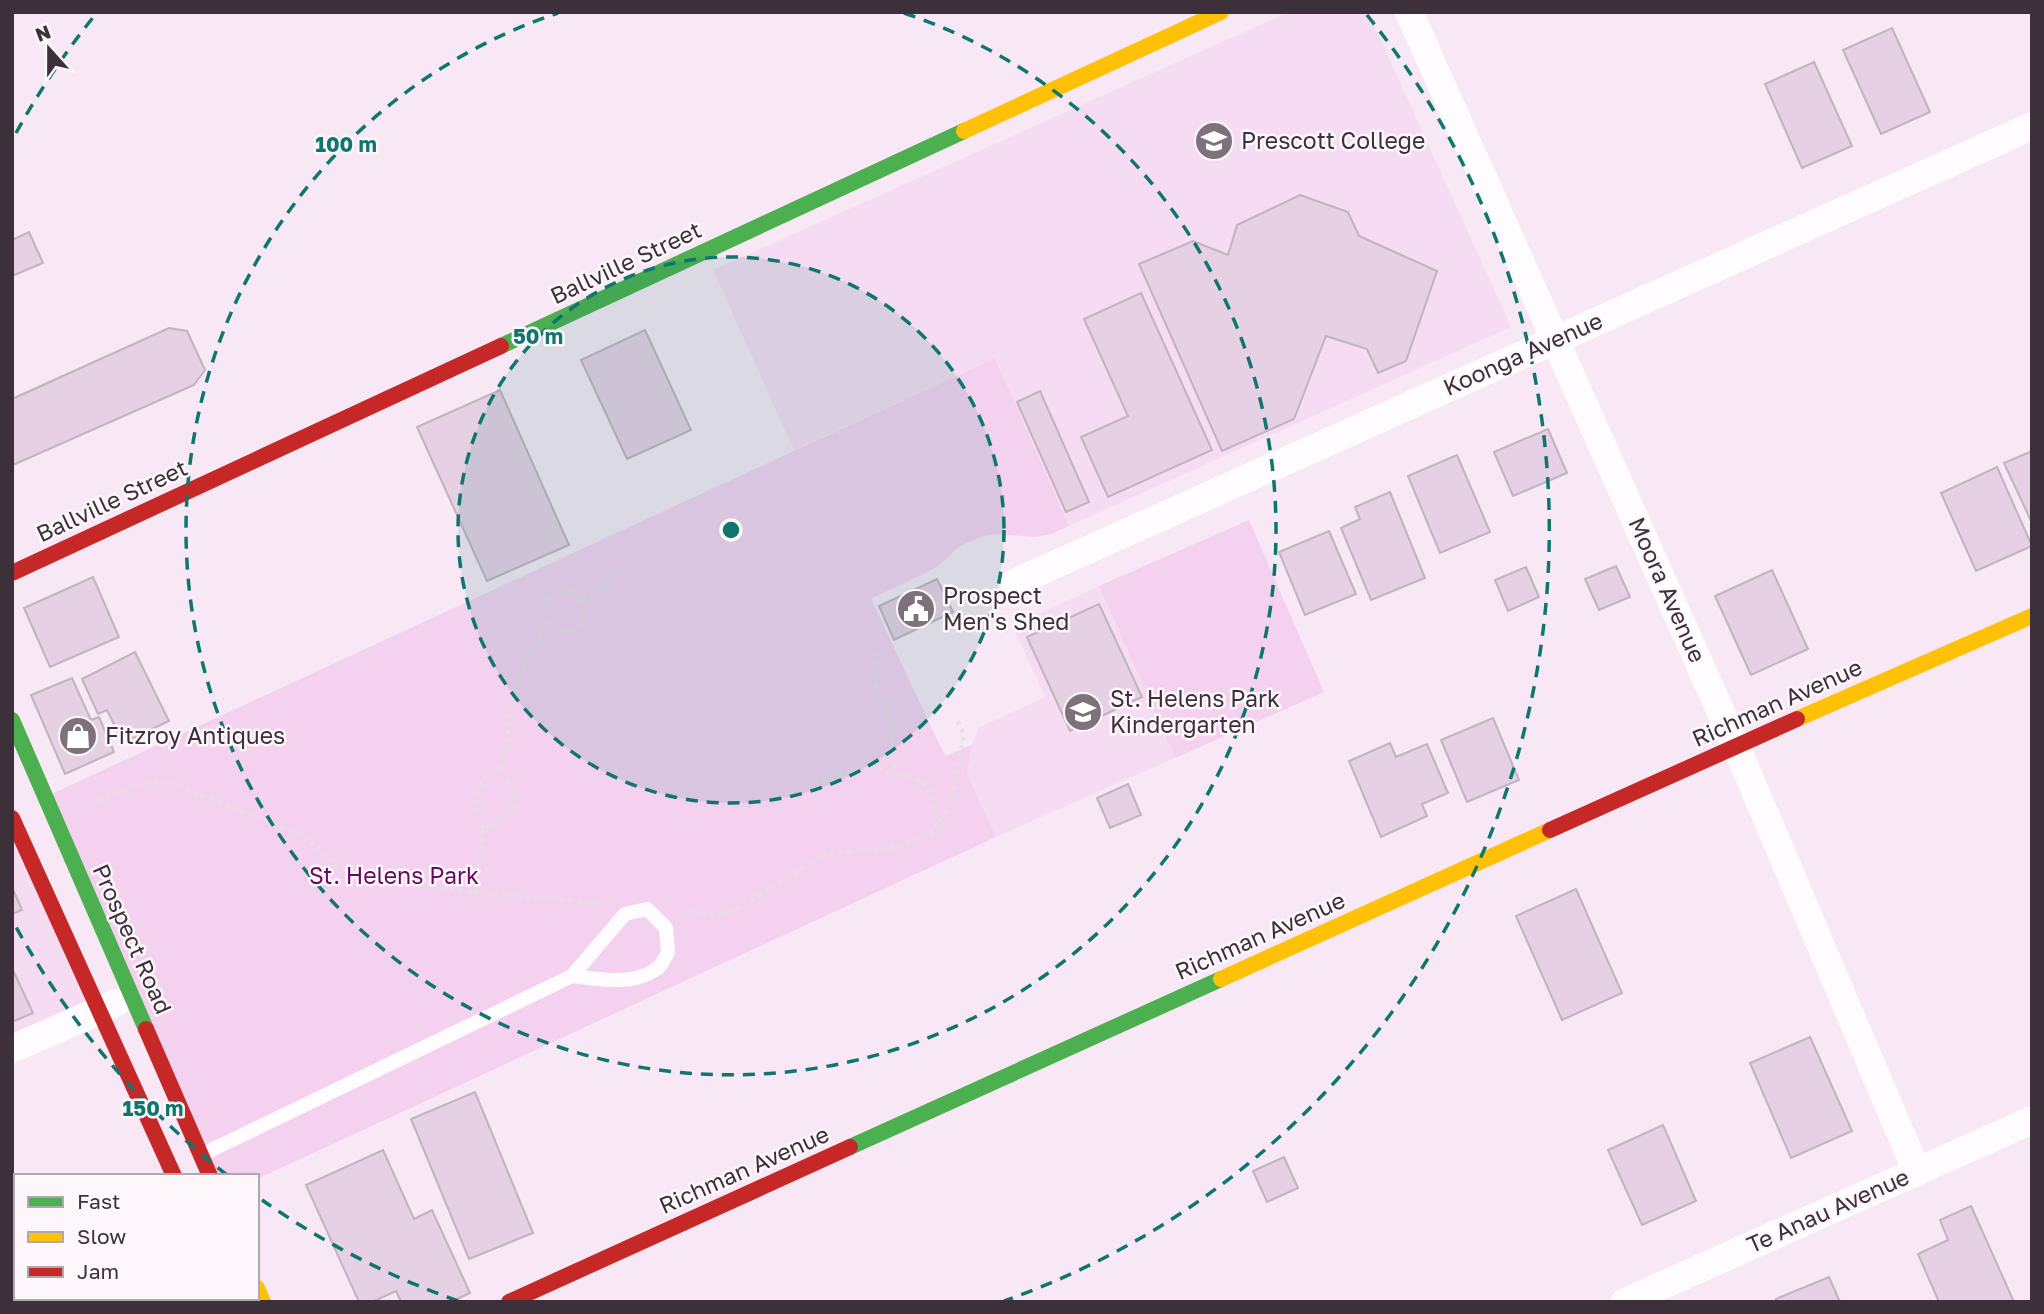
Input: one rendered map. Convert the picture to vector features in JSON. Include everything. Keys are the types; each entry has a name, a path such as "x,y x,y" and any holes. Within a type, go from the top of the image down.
{"street":[{"name":"Ballville Street","path":"12,573 1221,12"},
{"name":"Moora Avenue","path":"1409,12 1736,746 1917,1172"},
{"name":"Koonga Avenue","path":"1014,583 2032,126"},
{"name":"Richman Avenue","path":"509,1302 1736,746 2032,615"},
{"name":"Prospect Road","path":"12,720 209,1174"},
{"path":"12,818 173,1174"},
{"path":"12,1049 131,996"},
{"name":"Te Anau Avenue","path":"1625,1302 2032,1120"}],"lane":[{"path":"201,1155 572,976 625,915 647,909 666,928 668,952 656,970 612,981 572,976"}],"path":[{"path":"583,601 621,570"},
{"path":"561,590 574,593 583,601 585,614 580,625 570,631 557,631 548,625 543,615 544,604 551,594 561,590"},
{"path":"482,828 497,823 514,807 511,784 502,768 512,708 524,663 548,625"},
{"path":"879,653 870,674 893,724 890,736 894,749 894,775"},
{"path":"683,911 711,914 734,910 826,853 895,848 935,831 952,801 957,775 964,735 956,717"},
{"path":"806,786 874,765 894,775 908,774 929,788 937,808 935,831"},
{"path":"475,892 482,828 477,807 478,786 493,770 502,768"},
{"path":"79,810 132,786 167,780 305,837 337,867 372,878 475,892 614,905"}],"shaded area":[{"name":"Prescott College","path":"1289,12 1368,12 1511,327 1069,526 995,358 794,450 713,270"},
{"name":"St. Helens Park Kindergarten","path":"1099,586 1175,758 996,837 967,771 972,745 978,728 1045,697 1013,626"},
{"path":"12,818 99,1011 12,1049"}],"green space":[{"name":"St. Helens Park","path":"995,358 1069,526 1035,537 995,534 980,537 959,547 937,567 871,599 945,756 972,745 967,772 996,837 259,1178 259,1174 209,1174 45,797"},
{"path":"1249,520 1324,692 1175,758 1099,586"}],"building":[{"path":"1892,28 1930,112 1881,134 1843,50"},
{"path":"1814,62 1852,146 1802,168 1765,84"},
{"path":"1300,195 1348,212 1359,236 1437,271 1406,361 1378,373 1367,349 1326,336 1294,419 1222,451 1139,264 1193,241 1228,255 1237,225"},
{"path":"29,232 43,263 12,276 12,240"},
{"path":"1141,293 1212,450 1108,497 1081,437 1128,416 1084,319"},
{"path":"169,328 187,331 205,370 194,385 13,465 12,399"},
{"path":"645,330 691,430 627,459 581,360"},
{"path":"500,390 569,545 487,581 417,427"},
{"path":"1040,391 1089,502 1066,512 1017,402"},
{"path":"1548,429 1567,473 1513,496 1494,452"},
{"path":"2032,451 2032,523 2004,463"},
{"path":"1457,455 1490,532 1440,553 1408,476"},
{"path":"1997,467 2032,546 1976,571 1941,493"},
{"path":"1390,492 1425,578 1371,600 1341,528 1360,519 1355,507"},
{"path":"1329,531 1356,594 1305,615 1279,552"},
{"path":"1616,566 1630,597 1599,610 1585,579"},
{"path":"1526,567 1539,597 1508,611 1495,580"},
{"path":"1772,570 1808,649 1751,675 1715,596"},
{"path":"93,577 119,637 50,667 24,608"},
{"name":"Prospect Men's Shed","path":"937,579 953,612 894,640 879,606"},
{"path":"1099,604 1142,697 1070,731 1027,637"},
{"path":"135,652 169,721 123,743 107,710 98,714 82,679"},
{"name":"Fitzroy Antiques","path":"72,678 91,720 99,717 114,752 65,774 31,695"},
{"path":"1493,718 1519,780 1467,802 1441,740"},
{"path":"1390,743 1396,757 1427,744 1448,793 1422,804 1427,816 1381,837 1349,761"},
{"path":"1128,784 1141,815 1110,828 1097,798"},
{"path":"12,887 22,910 12,914"},
{"path":"1576,889 1622,993 1562,1020 1516,916"},
{"path":"12,968 33,1013 12,1022"},
{"path":"1810,1037 1852,1131 1791,1158 1750,1063"},
{"path":"475,1092 533,1233 469,1259 411,1119"},
{"path":"1663,1125 1696,1201 1642,1225 1608,1150"},
{"path":"383,1150 414,1219 432,1210 470,1293 451,1302 401,1302 396,1291 372,1302 359,1302 306,1185"},
{"path":"1284,1157 1298,1188 1267,1202 1253,1171"},
{"path":"1971,1206 2014,1302 1939,1302 1918,1254 1948,1240 1940,1220"},
{"path":"1829,1277 1840,1302 1777,1302 1776,1299"},
{"path":"14,1280 14,1300 166,1302 14,1302 12,1281"}],"traffic: fast":[{"path":"501,346 964,131"},
{"path":"12,720 146,1029"},
{"path":"850,1147 1221,979"}],"traffic: slow":[{"path":"964,131 1221,12"},
{"path":"1797,719 2032,616"},
{"path":"1221,979 1550,830"},
{"path":"259,1293 263,1302"}],"traffic: jam":[{"path":"12,573 501,346"},
{"path":"1550,830 1797,719"},
{"path":"12,818 173,1174"},
{"path":"146,1029 209,1174"},
{"path":"509,1302 850,1147"}],"place":[{"name":"Prescott College","path":"1214,141"},
{"name":"Prospect Men's Shed","path":"916,609"},
{"name":"St. Helens Park Kindergarten","path":"1083,712"},
{"name":"Fitzroy Antiques","path":"78,736"}]}
